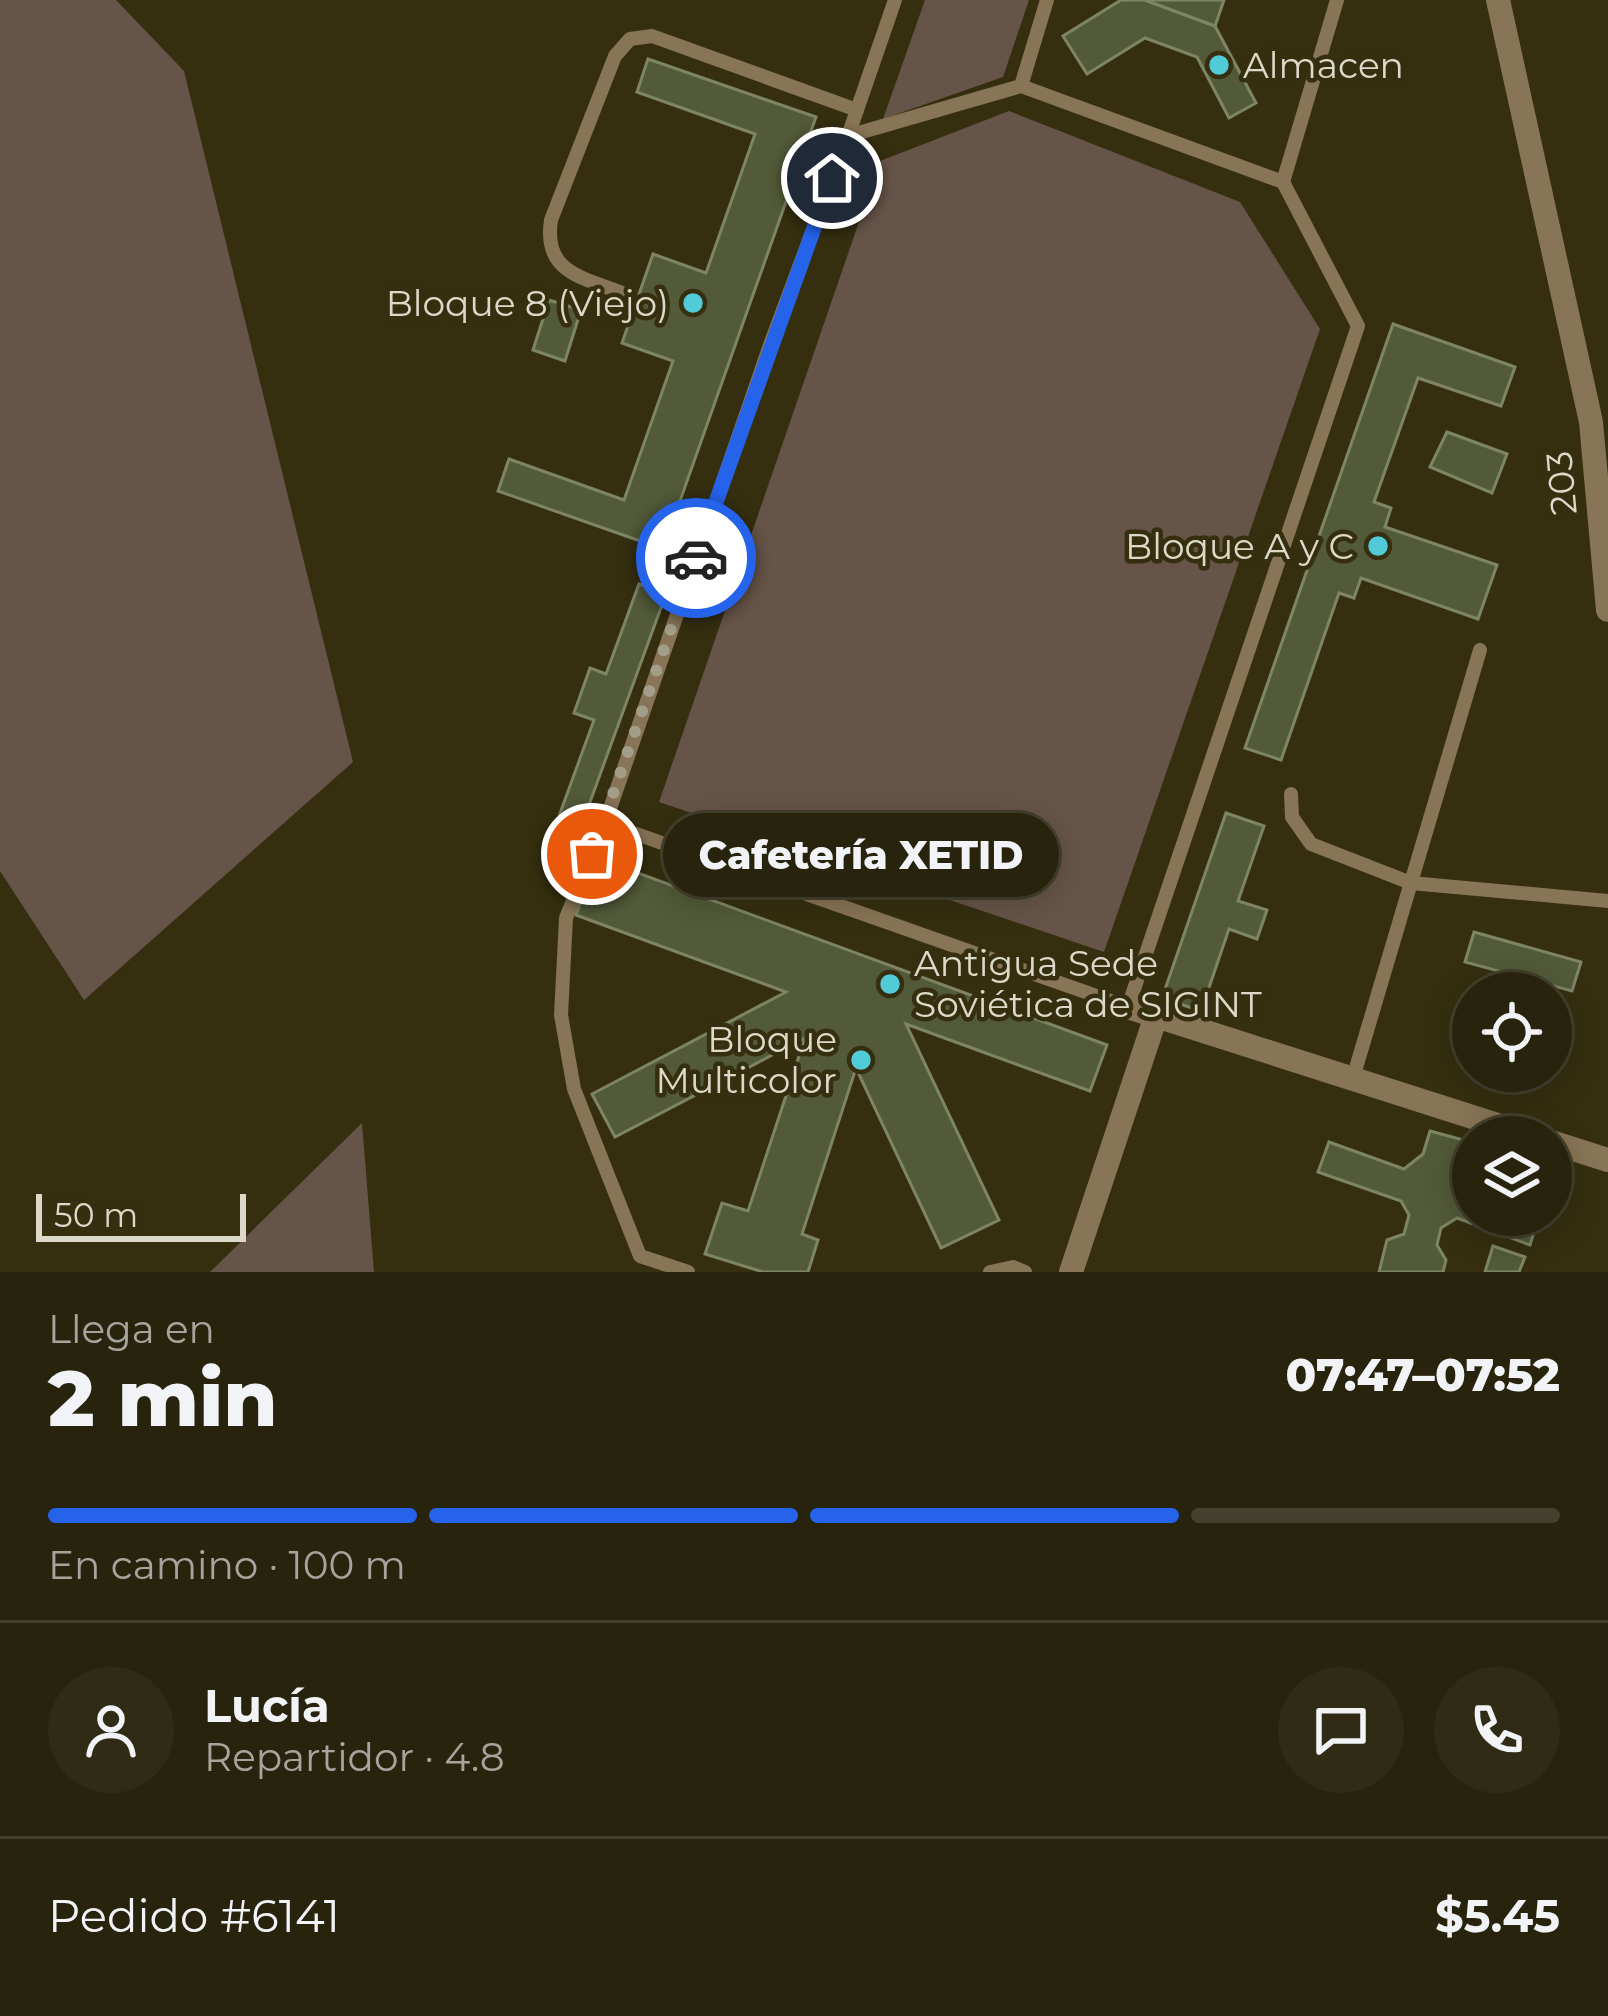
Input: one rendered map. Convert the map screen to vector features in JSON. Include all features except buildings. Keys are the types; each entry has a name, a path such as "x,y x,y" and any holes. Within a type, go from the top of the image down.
{"street":[{"name":"203","path":"1498,0 1591,422 1608,610"},
{"path":"1128,1007 1470,1116"},
{"path":"1072,1272 1156,1016"},
{"path":"1572,1149 1608,1160"}],"lane":[{"path":"688,1272 640,1256 574,1089 561,1015 566,918 605,823 895,0"},
{"path":"1021,86 1048,0"},
{"path":"1283,182 1337,0"},
{"path":"622,293 561,266 551,255 548,239 550,220 615,56 630,39 652,37 857,110"},
{"path":"605,823 1128,1007 1358,326 1283,182 1021,86 848,136"},
{"path":"1353,1078 1480,650"},
{"path":"1292,794 1292,817 1311,844 1411,883 1608,902"},
{"path":"990,1272 1013,1267 1025,1272"}],"shaded area":[{"path":"0,0 116,0 184,71 353,762 84,1000 0,871"},
{"path":"925,0 1029,0 1003,77 883,119"},
{"path":"1009,111 1240,202 1320,329 1104,952 659,802 880,161"},
{"path":"362,1123 374,1272 210,1272"}],"way so far":[{"path":"592,854 696,558"}],"place":[{"name":"Almacen","path":"1219,65"},
{"name":"Bloque 8 (Viejo)","path":"693,303"},
{"name":"Bloque A y C","path":"1378,546"},
{"name":"Cafetería XETID","path":"592,854"},
{"name":"Antigua Sede Soviética de SIGINT","path":"890,984"},
{"name":"Bloque Multicolor","path":"861,1060"}],"route":[{"path":"696,558 832,178"}]}
